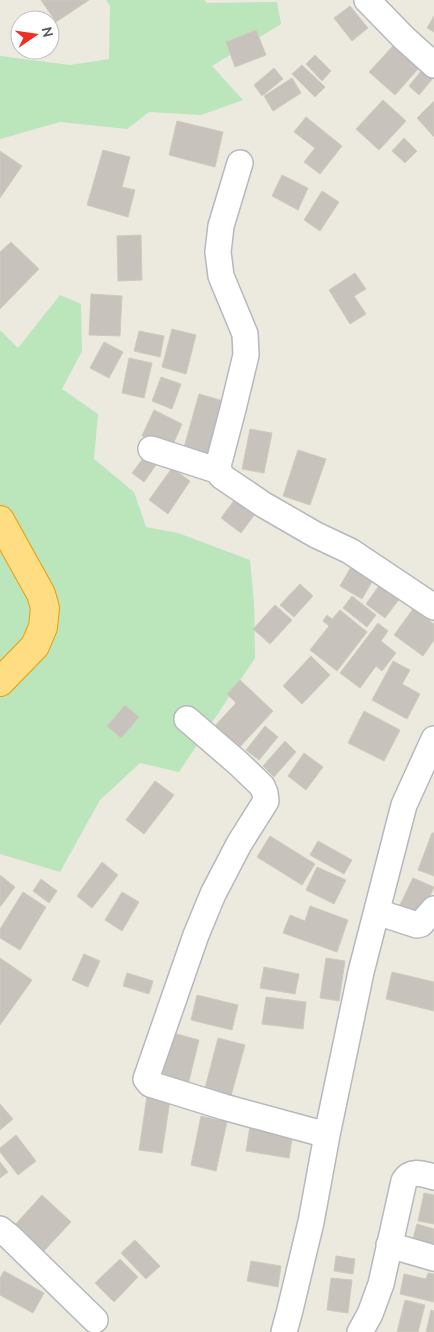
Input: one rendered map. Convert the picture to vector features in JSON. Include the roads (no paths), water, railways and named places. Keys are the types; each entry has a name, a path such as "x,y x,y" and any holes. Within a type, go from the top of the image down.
{"highway":[{"path":"0,520 41,594 45,608 43,627 35,646 0,682"}],"street":[{"path":"367,0 404,38 434,65"},
{"path":"240,163 221,226 218,252 221,276 245,334 246,355 218,466 221,476 264,505 316,535 350,551 434,607"},
{"path":"151,449 219,471"},
{"path":"187,719 262,786 266,801 239,844 213,894 196,936 146,1079 150,1084 327,1135"},
{"path":"284,1332 311,1222 327,1135 362,972 404,805 434,739"},
{"path":"377,912 417,926 434,909"},
{"path":"360,1332 375,1302 404,1181 407,1176 419,1173 434,1177"},
{"path":"0,1229 95,1320"},
{"path":"389,1245 434,1258"}]}
